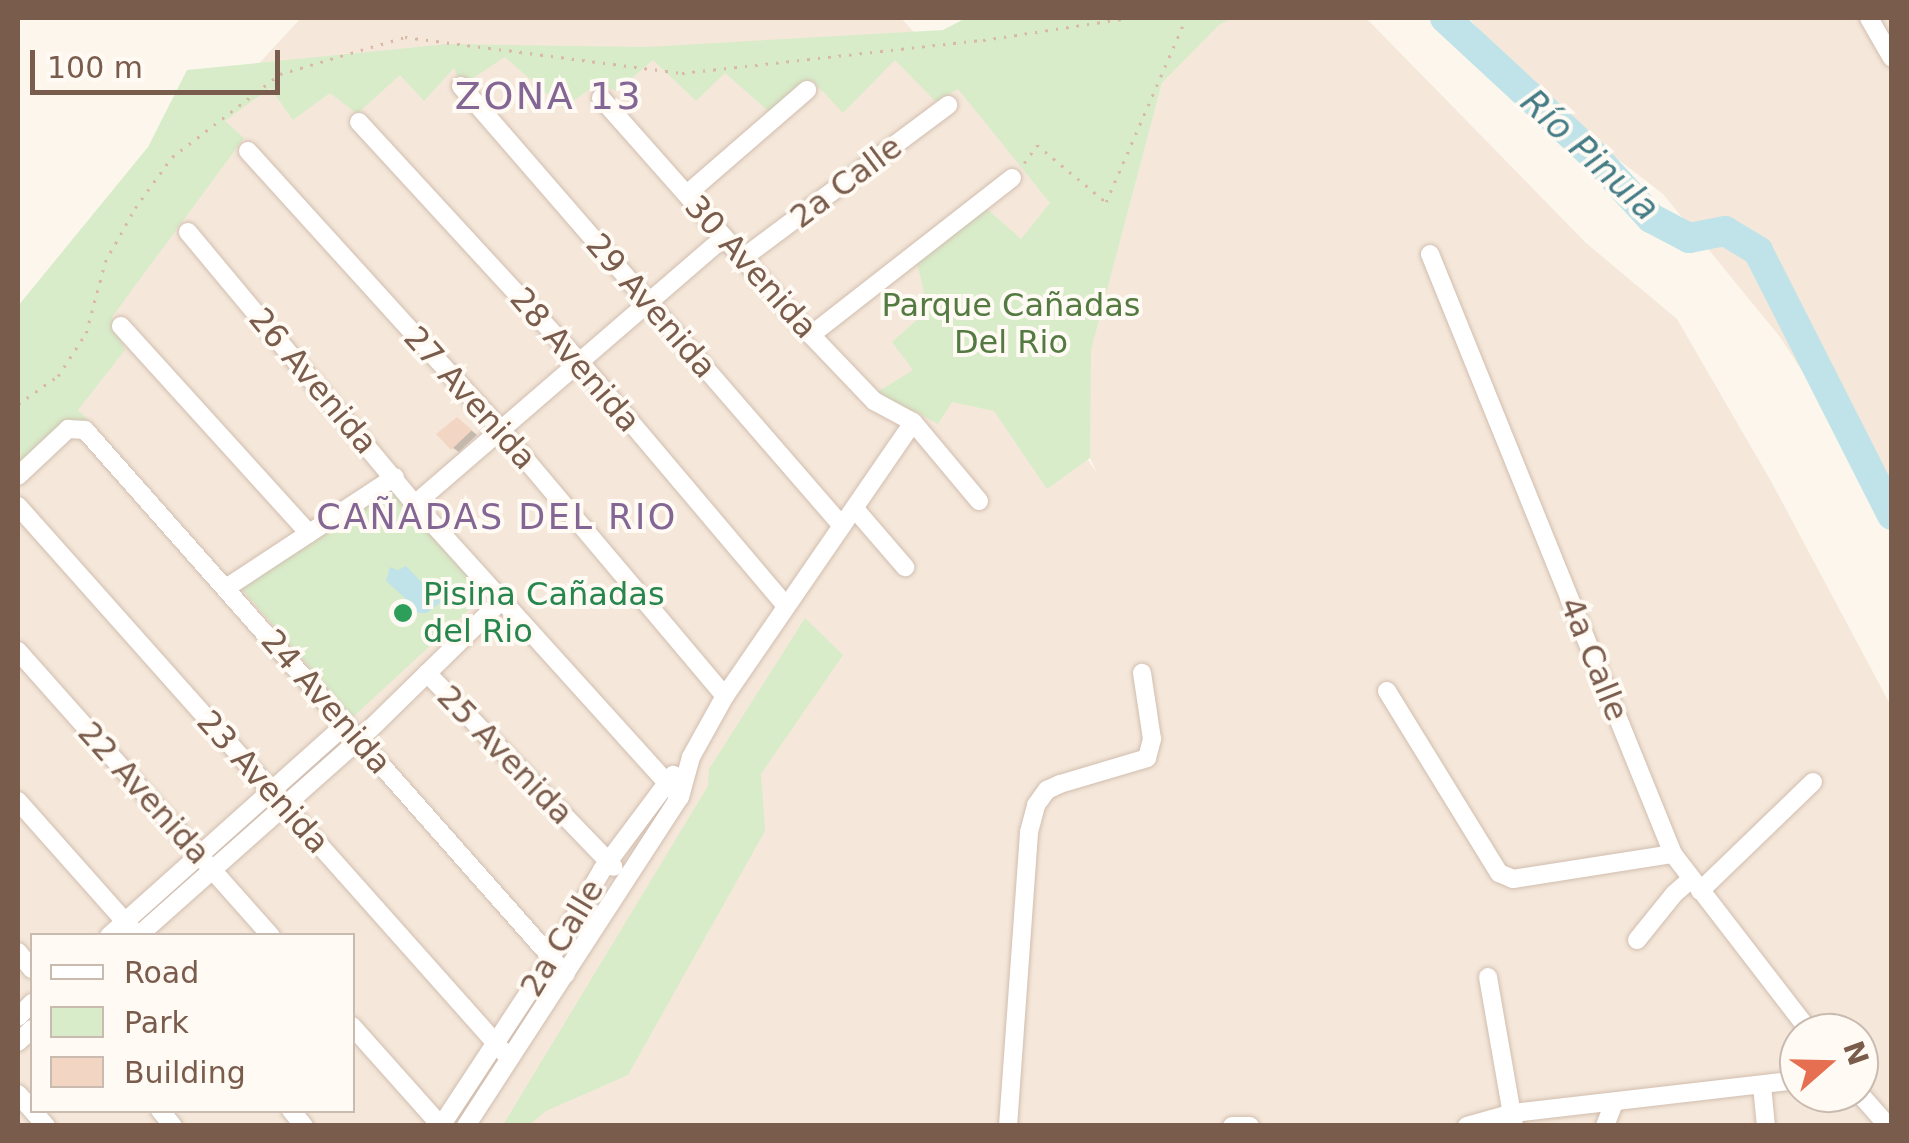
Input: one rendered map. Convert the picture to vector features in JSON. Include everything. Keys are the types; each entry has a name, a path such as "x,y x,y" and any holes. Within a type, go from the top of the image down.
{"street":[{"path":"1879,24 1892,58"},
{"name":"29 Avenida","path":"461,86 842,526"},
{"path":"687,194 808,90"},
{"name":"30 Avenida","path":"601,98 811,335 874,400 913,422 979,501"},
{"name":"2a Calle","path":"744,258 948,105"},
{"name":"28 Avenida","path":"358,122 579,361 785,605"},
{"name":"27 Avenida","path":"248,151 500,429 725,696"},
{"path":"811,335 1012,178"},
{"name":"26 Avenida","path":"188,232 415,504 680,797"},
{"path":"415,504 724,237"},
{"name":"4a Calle","path":"1430,254 1673,854 1795,1013"},
{"path":"121,326 309,533"},
{"name":"2a Calle","path":"466,1126 552,956 608,862 666,781 690,757 785,605 913,422"},
{"name":"24 Avenida","path":"18,476 68,428 85,430 566,974"},
{"path":"226,588 395,478"},
{"name":"23 Avenida","path":"18,506 502,1051"},
{"path":"855,509 905,566"},
{"path":"131,928 212,870 359,740 502,600"},
{"name":"22 Avenida","path":"18,651 268,933"},
{"name":"25 Avenida","path":"427,673 625,879"},
{"path":"1008,1126 1029,832 1036,805 1048,790 1060,784 1147,758 1152,739 1142,673"},
{"path":"1388,691 1499,873 1513,879 1673,854"},
{"path":"131,928 199,855 346,724"},
{"name":"2a Calle","path":"441,1126 566,974 680,797 690,757"},
{"path":"1638,940 1813,782"},
{"path":"18,802 131,928"},
{"path":"1488,977 1514,1119"},
{"path":"355,1029 441,1126"},
{"path":"1467,1126 1614,1102 1779,1083"},
{"path":"1762,1086 1766,1126"},
{"path":"1605,1126 1614,1102"},
{"path":"1232,1126 1250,1126"}],"path":[{"path":"18,404 58,376 86,333 105,262 135,208 172,158 280,74 405,37 682,73 930,47 1128,18"},
{"path":"1012,178 1037,145 1106,202 1186,18"}],"shaded area":[{"path":"901,18 1087,222 1005,341 1097,473 1090,458 1090,350 1162,83 1220,23 1234,18 1368,20 1586,243 1677,319 1772,483 1891,706 1891,1125 18,1126 18,382 201,126 300,19"},
{"path":"1469,18 1891,18 1891,508 1780,337 1663,194 1545,103"}],"green space":[{"name":"Parque Cañadas Del Rio","path":"966,18 1234,18 1220,24 1162,83 1091,350 1090,458 1047,489 994,411 952,402 938,424 915,411 889,405 876,393 913,370 892,342 928,310 915,254 987,209 1021,239 1050,203 958,89 936,102 895,60 843,113 812,80 773,115 725,73 696,101 653,60 617,91 597,84 563,108 505,57 461,86 454,68 424,101 400,75 357,114 330,93 293,120 270,88 225,121 244,138 112,317 125,350 78,410 89,421 18,482 18,306 148,147 187,70 448,44 646,47 943,30"},
{"path":"395,480 485,595 353,717 239,586"},
{"path":"805,618 843,655 761,774 765,831 628,1075 546,1111 529,1125 503,1125 708,786 709,769"}],"water":[{"path":"406,566 441,602 427,613 413,613 406,599 386,581 390,567 398,570"}],"building":[{"path":"457,417 472,430 451,450 436,434"}],"waterway":[{"name":"Río Pinula","path":"1445,18 1595,157 1651,218 1689,238 1725,231 1758,251 1892,515"}],"place":[{"name":"Pisina Cañadas del Rio","path":"403,613"}],"district":[{"name":"ZONA 13","path":"549,97"},
{"name":"CAÑADAS DEL RIO","path":"497,517"}]}
